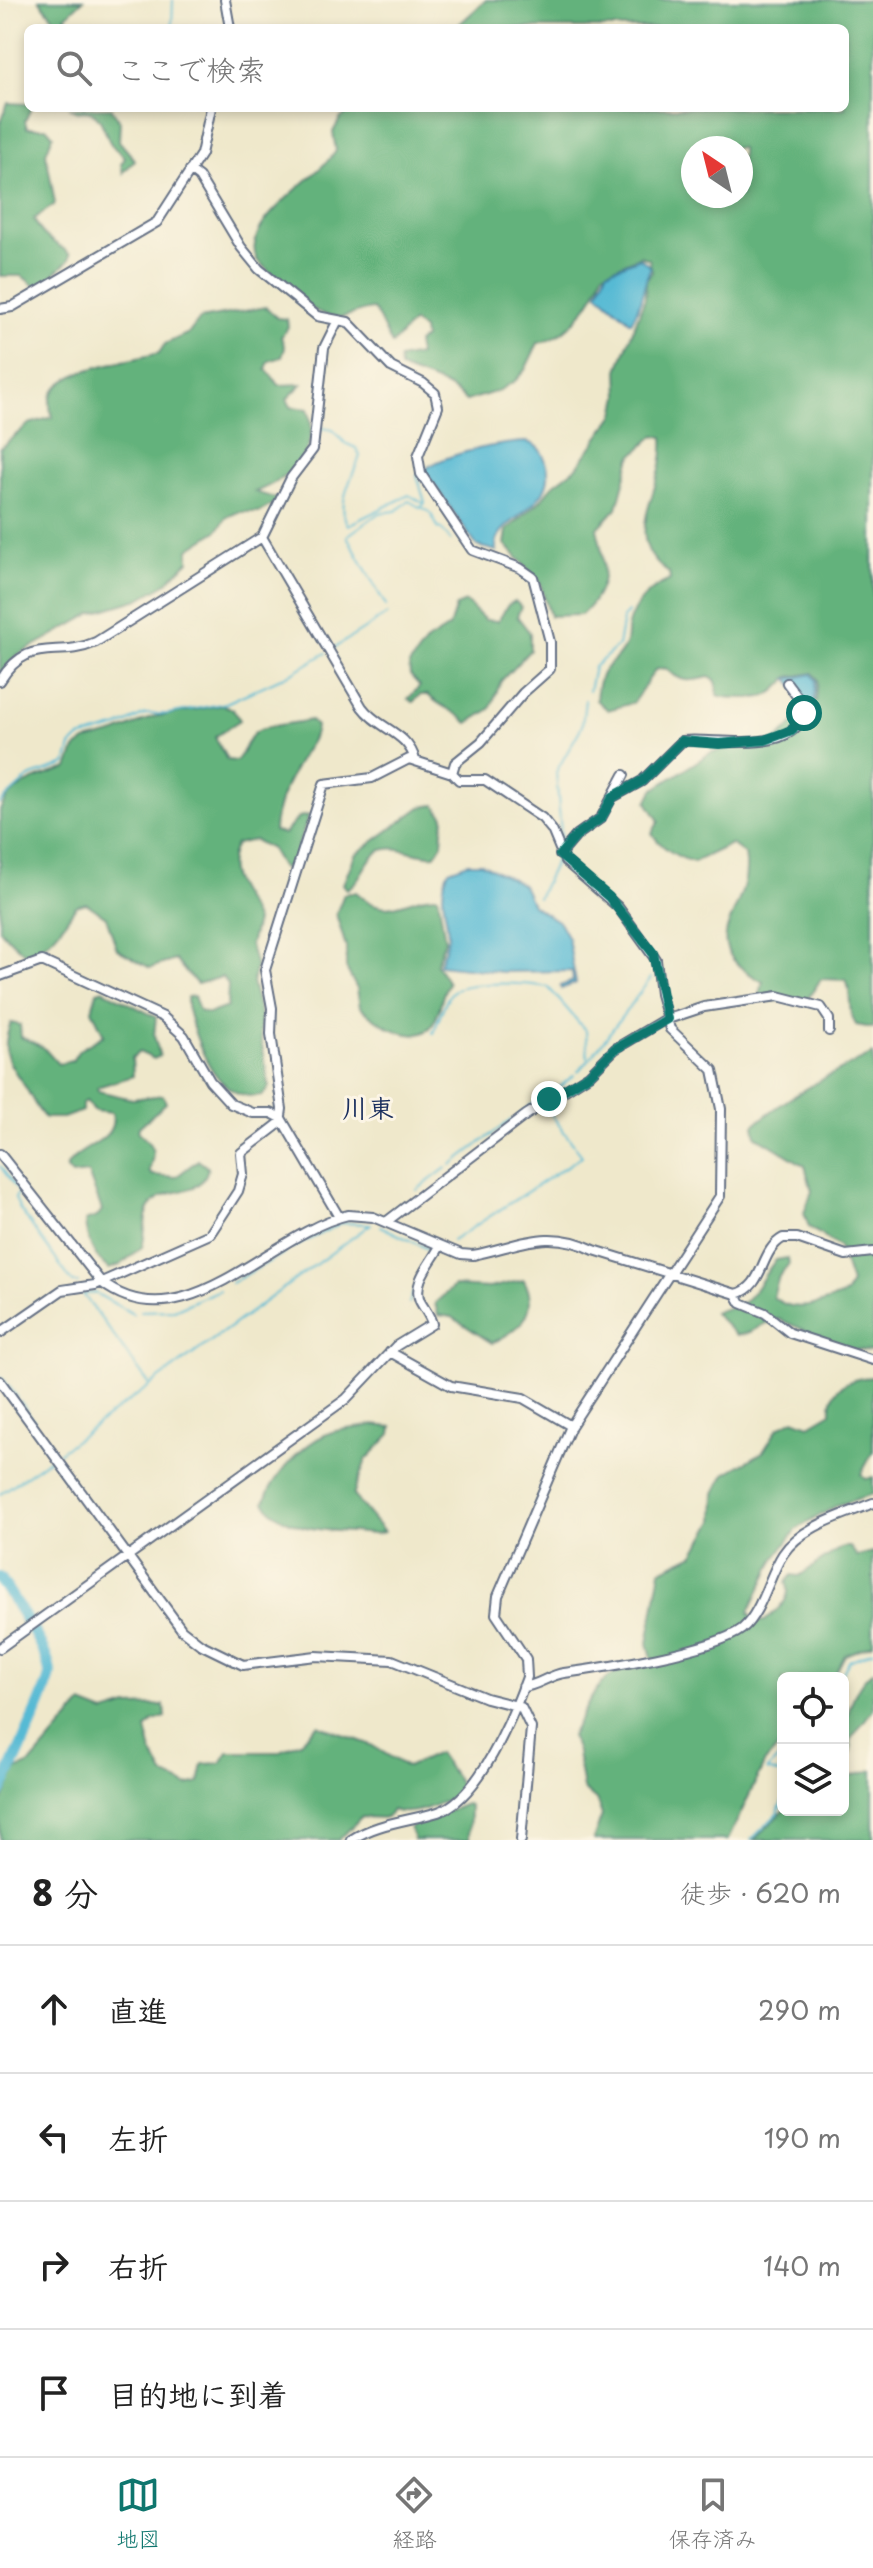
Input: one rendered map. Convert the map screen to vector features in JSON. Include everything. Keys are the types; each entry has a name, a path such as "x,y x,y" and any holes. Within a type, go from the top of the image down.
{"street":[{"path":"225,0 229,24"},
{"path":"0,309 20,303 150,228 201,154 210,112"},
{"path":"190,170 199,177 251,261 317,316 353,326 391,367 423,383 435,393 438,407 418,456 421,474 472,550 528,572 540,596 550,642 550,669 523,693 481,742 455,763 452,773"},
{"path":"0,681 10,663 31,652 79,648 96,642 262,537 291,478 313,449 324,348 337,322"},
{"path":"262,537 362,707 376,723 403,738 415,760 452,773 459,780 485,780 542,818 552,830 560,855 609,897 653,953 673,1035 713,1070 719,1090 720,1196 571,1426 495,1605 499,1623 526,1659 523,1687 515,1704 483,1769 463,1798 440,1812 366,1831 351,1840"},
{"path":"613,797 642,781 686,738 719,744 740,740 759,741 786,734 801,722 805,707 787,683"},
{"path":"339,1217 281,1118 271,1034 272,1008 265,970 322,786 372,778 415,760"},
{"path":"560,855 577,835 601,818 624,775"},
{"path":"0,976 42,961 77,980 144,1007 163,1017 184,1036 210,1081 231,1104 253,1113 271,1113 281,1118"},
{"path":"386,1222 526,1115 589,1075 615,1049 667,1019 704,1007 778,996 821,1007 829,1019 829,1031"},
{"path":"0,1333 54,1293 101,1282 210,1234 238,1191 243,1174 241,1153 276,1129 281,1118"},
{"path":"0,1154 101,1282 128,1299 179,1299 339,1217 362,1214 440,1246 473,1255 534,1239 559,1237 736,1294 751,1287 770,1248 783,1238 791,1236 846,1255 873,1252"},
{"path":"0,1648 346,1399 390,1352 432,1324 419,1296 419,1288 426,1266 440,1246"},
{"path":"736,1294 741,1303 765,1313 790,1333 873,1360"},
{"path":"390,1352 451,1386 523,1398 571,1426"},
{"path":"0,1381 182,1630 232,1662 254,1666 316,1656 392,1660 486,1698 515,1704 526,1711 531,1728 521,1840"},
{"path":"523,1687 562,1673 591,1672 734,1634 749,1621 789,1545 814,1528 873,1503"}],"green space":[{"path":"39,0 83,0 65,17 72,24 59,24"},
{"path":"486,0 873,0 873,1028 856,1025 846,980 821,979 805,1003 766,1000 760,995 763,982 740,967 728,952 725,939 746,875 745,854 731,844 694,862 670,851 652,833 659,821 647,802 653,790 712,752 776,741 816,701 818,680 813,673 789,677 765,696 731,698 718,695 716,681 709,677 686,680 665,668 655,670 633,703 608,710 596,700 600,677 625,645 634,610 656,587 670,580 669,573 653,559 646,544 645,528 662,456 663,437 655,435 631,457 617,508 597,529 604,565 601,586 581,615 550,616 540,583 505,544 507,530 552,486 577,467 615,414 619,396 618,370 645,298 646,279 652,272 649,259 640,256 603,273 594,295 579,317 559,334 538,343 525,370 515,381 498,391 466,401 444,385 400,368 399,359 419,355 417,343 424,338 423,330 413,322 392,344 373,309 342,317 319,312 296,297 257,260 254,245 259,230 283,201 336,151 333,132 340,119 350,112 849,112 849,24 459,24"},
{"path":"8,103 24,104 24,112 29,112 25,121 27,128 47,128 53,135 46,153 55,204 34,219 45,236 70,254 69,260 41,286 36,287 22,276 0,276 0,124"},
{"path":"89,112 114,112 120,121 119,141 135,160 123,173 121,164 125,158 111,144 100,120"},
{"path":"266,307 277,318 287,319 288,327 281,337 285,348 282,357 269,361 266,369 279,385 302,384 287,399 291,407 308,409 311,424 311,438 300,461 280,479 255,492 281,500 259,512 238,512 227,517 217,531 189,549 189,561 164,585 139,599 93,613 16,656 0,675 0,448 29,424 53,417 50,401 56,388 69,378 87,370 159,353 165,344 189,333 200,319"},
{"path":"515,601 521,607 517,616 530,633 530,650 501,681 490,709 468,723 428,695 420,695 413,702 408,699 420,686 410,675 409,665 427,641 449,627 456,606 466,602 485,620 498,621 508,605"},
{"path":"223,705 233,709 240,720 215,737 227,760 236,761 258,730 310,720 316,726 313,738 284,792 275,822 274,831 284,834 299,817 309,815 291,867 282,868 271,849 254,840 236,844 230,867 236,885 256,921 250,945 256,967 252,982 261,1018 260,1034 269,1087 263,1095 247,1096 221,1081 211,1068 196,1036 187,997 194,996 199,1011 208,1014 227,1007 228,985 222,977 197,984 175,960 150,968 117,949 106,917 86,903 76,906 41,947 25,954 0,930 0,810 12,793 29,782 68,768 75,749 86,741 116,733 153,717"},
{"path":"435,805 444,816 442,844 435,855 382,850 376,853 347,889 343,884 355,855 421,807"},
{"path":"356,892 368,901 388,907 438,896 445,940 436,964 448,983 435,1020 419,1034 399,1032 388,1027 360,1007 357,989 346,968 346,947 336,914 344,894"},
{"path":"103,990 156,1017 154,1036 160,1056 154,1059 139,1052 132,1058 133,1076 97,1087 98,1091 132,1099 163,1095 166,1103 139,1127 138,1132 152,1149 149,1171 152,1175 176,1177 198,1160 208,1168 199,1184 159,1198 152,1204 147,1214 142,1247 120,1265 109,1269 95,1254 87,1235 85,1221 97,1217 102,1210 88,1173 72,1175 66,1168 71,1160 109,1131 112,1113 95,1111 86,1101 82,1103 82,1111 63,1118 45,1118 13,1069 6,1048 11,1023 20,1025 21,1037 43,1047 58,1064 72,1061 79,1050 104,1035 92,1010 97,992"},
{"path":"873,1054 873,1351 850,1349 778,1319 736,1335 714,1313 744,1302 776,1260 788,1258 789,1264 779,1276 773,1297 782,1303 809,1306 846,1294 851,1283 839,1247 809,1227 804,1213 812,1191 805,1166 756,1136 754,1125 796,1094"},
{"path":"524,1280 530,1302 524,1319 511,1332 492,1343 452,1317 438,1315 435,1303 454,1286 489,1288"},
{"path":"873,1377 873,1452 861,1474 866,1479 873,1477 873,1494 838,1505 797,1529 774,1560 749,1612 754,1621 765,1621 786,1599 786,1582 792,1575 799,1576 842,1547 850,1547 857,1556 873,1552 873,1644 845,1655 836,1672 777,1672 777,1749 765,1762 728,1840 593,1840 602,1815 596,1800 583,1789 571,1736 590,1700 608,1677 621,1670 653,1662 648,1643 661,1570 694,1554 714,1521 715,1493 725,1474 763,1452 778,1428 794,1419 809,1425 831,1412 837,1390 856,1379"},
{"path":"371,1425 392,1427 391,1434 366,1460 353,1495 384,1532 373,1534 299,1525 274,1513 264,1502 281,1472 298,1453 317,1439 332,1432"},
{"path":"873,1671 873,1709 851,1739 849,1756 849,1710 865,1679"},
{"path":"82,1704 105,1713 128,1706 164,1705 165,1717 154,1721 146,1729 152,1752 164,1775 187,1786 199,1783 203,1764 221,1763 228,1752 279,1752 300,1742 318,1725 371,1745 407,1767 438,1753 460,1784 461,1791 418,1811 392,1810 387,1818 361,1817 339,1840 0,1840 0,1806 16,1770 30,1764"},
{"path":"873,1770 873,1840 754,1840 778,1816 849,1816 849,1777"},
{"path":"466,1804 470,1807 469,1840 414,1840 410,1827"}],"water":[{"path":"640,258 651,267 631,322 598,293 607,271"},
{"path":"527,442 538,448 545,459 548,476 545,490 503,530 497,540 497,551 477,546 424,470 459,454"},
{"path":"812,674 816,680 814,700 809,704 788,679"},
{"path":"468,863 481,863 523,885 532,905 559,922 568,938 576,983 561,989 560,986 573,981 572,971 502,972 439,965 448,939 443,895 445,879 449,870"}],"waterway":[{"path":"172,24 173,0"},
{"path":"318,432 323,428 333,430 345,443"},
{"path":"347,444 356,448 360,456 344,500 344,517 348,525 409,495 423,503"},
{"path":"386,606 347,536 379,513 396,511 409,501 421,508 425,503 417,475"},
{"path":"423,508 430,512"},
{"path":"431,514 439,529"},
{"path":"441,528 451,541"},
{"path":"589,691 594,667 618,646 623,618 628,612"},
{"path":"331,650 388,614"},
{"path":"0,803 29,777 66,764 71,746 79,738 119,727 145,714 168,714 226,703 292,673 326,653"},
{"path":"562,846 556,772 582,726 585,700"},
{"path":"538,898 557,858"},
{"path":"590,1059 651,978"},
{"path":"433,1033 448,997 457,989 496,984 548,987 586,1031 588,1061 578,1071"},
{"path":"550,1095 574,1075"},
{"path":"517,1116 542,1097"},
{"path":"452,1241 582,1156 545,1106"},
{"path":"451,1165 511,1120"},
{"path":"0,1166 19,1192 15,1198 19,1208 73,1283 78,1283"},
{"path":"417,1190 446,1168"},
{"path":"291,1249 341,1223 370,1224"},
{"path":"58,1453 371,1224"},
{"path":"380,1226 432,1251 422,1267"},
{"path":"231,1283 285,1253"},
{"path":"141,1311 174,1310 219,1290"},
{"path":"409,1303 414,1290"},
{"path":"133,1314 95,1293 83,1294 149,1384"},
{"path":"1,1376 17,1397"},
{"path":"20,1401 34,1421"},
{"path":"0,1494 50,1459"},
{"path":"0,1578 36,1637 50,1672 37,1710 0,1792"},
{"path":"843,1672 849,1661 873,1651"},
{"path":"777,1760 767,1770 777,1773"},
{"path":"751,1840 777,1814"}],"district":[{"name":"川東","path":"368,1107"}],"route":[{"path":"549,1099 597,1069 615,1049 667,1019 653,953 609,897 560,855 577,835 601,818 613,797 642,781 682,741 719,744 765,740 792,730 801,722 804,713"}]}
